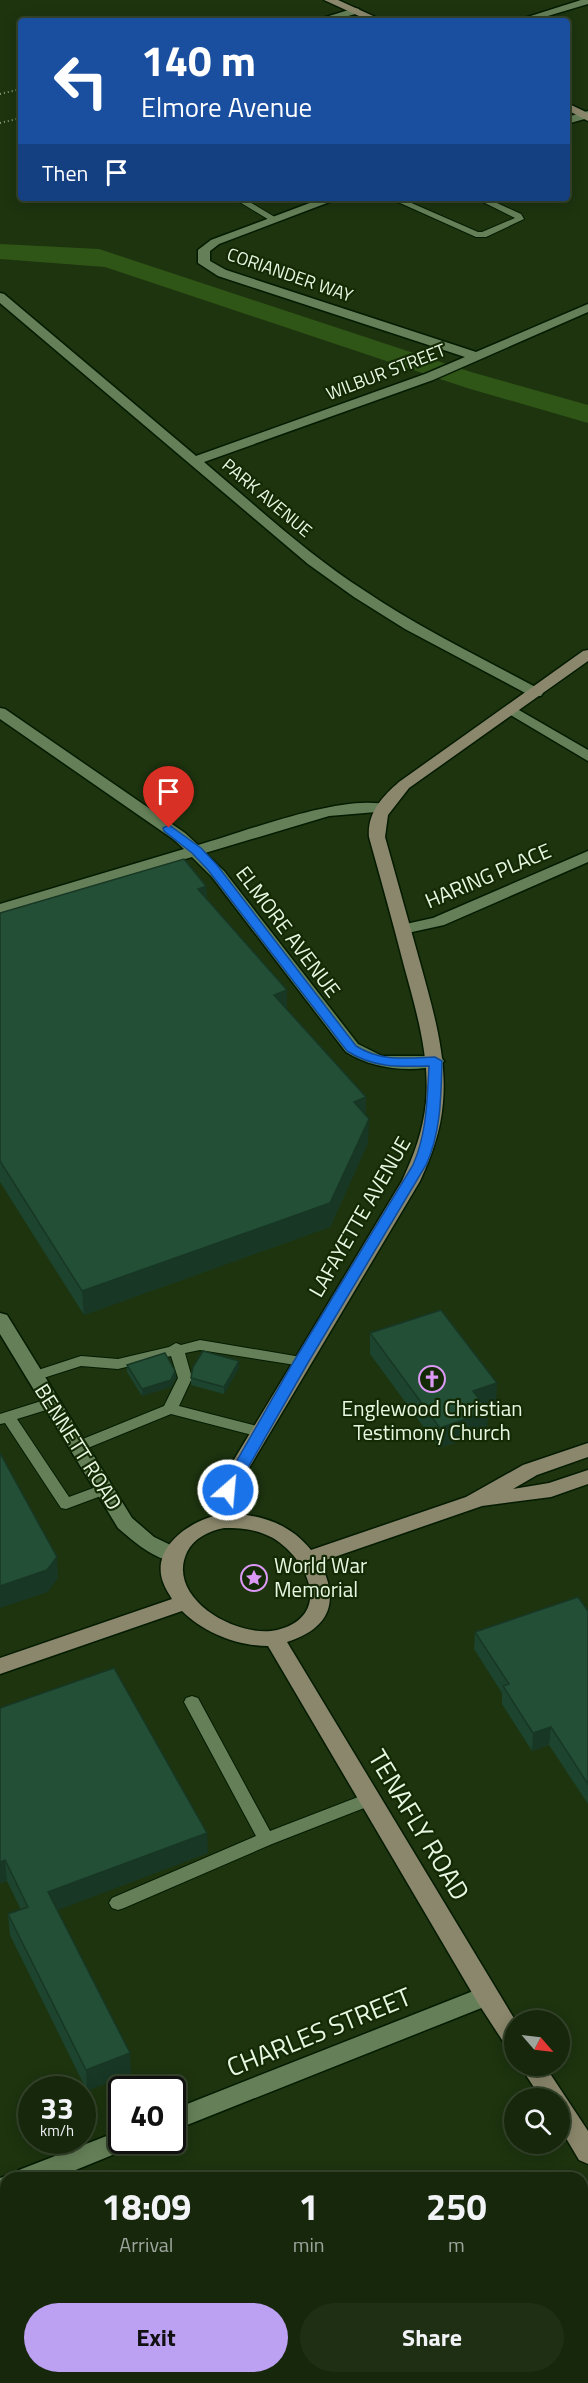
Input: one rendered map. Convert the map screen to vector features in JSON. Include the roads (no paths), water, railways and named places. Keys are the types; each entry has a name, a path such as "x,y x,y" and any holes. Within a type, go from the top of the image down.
{"street":[{"path":"330,0 372,18"},
{"path":"530,18 588,1"},
{"path":"329,18 355,11"},
{"path":"570,108 587,116"},
{"path":"570,120 587,116"},
{"name":"CORIANDER WAY","path":"320,201 215,242 204,250 204,263 222,273 473,357"},
{"name":"PARK AVENUE","path":"0,297 313,561 359,594 432,638 536,693"},
{"name":"WILBUR STREET","path":"194,461 429,377 588,308"},
{"path":"0,909 327,812 356,808 383,808 404,785 588,654"},
{"path":"512,710 588,756"},
{"name":"ELMORE AVENUE","path":"0,712 180,836 196,851 218,874 352,1048 363,1055 387,1063 435,1061"},
{"name":"LAFAYETTE AVENUE","path":"224,1521 223,1506 228,1490 302,1361 411,1181 426,1151 433,1120 435,1061 430,1028 376,831 383,808"},
{"name":"HARING PLACE","path":"403,929 447,918 588,856"},
{"name":"BENNETT ROAD","path":"0,1319 104,1490 132,1530 147,1542 174,1555"},
{"path":"473,1502 530,1470 588,1450"},
{"path":"309,1558 473,1502 551,1490 588,1478"},
{"path":"224,1521 249,1522 272,1529 291,1541 309,1558 316,1568 322,1587 320,1606 310,1622 301,1629 275,1639 251,1638 216,1626 186,1602 172,1579 171,1563 174,1555 182,1542 194,1531 224,1521"},
{"path":"0,1666 186,1602"},
{"name":"TENAFLY ROAD","path":"275,1639 504,2024"},
{"name":"CHARLES STREET","path":"186,2115 486,1996"},
{"path":"570,2121 585,2141"},
{"path":"43,2172 108,2146"}],"lane":[{"path":"242,201 274,219"},
{"path":"400,201 476,234 483,235 520,219 486,201"},
{"path":"34,1376 81,1361 118,1364 176,1348 200,1345 302,1361"},
{"path":"170,1409 185,1378 176,1348"},
{"path":"51,1403 4,1418 66,1504 104,1490"},
{"path":"78,1447 170,1409 260,1432"},
{"path":"192,1702 266,1839"},
{"path":"118,1903 266,1839 371,1798"}],"place":[{"name":"Englewood Christian Testimony Church","path":"432,1379"},
{"name":"World War Memorial","path":"254,1578"}]}
